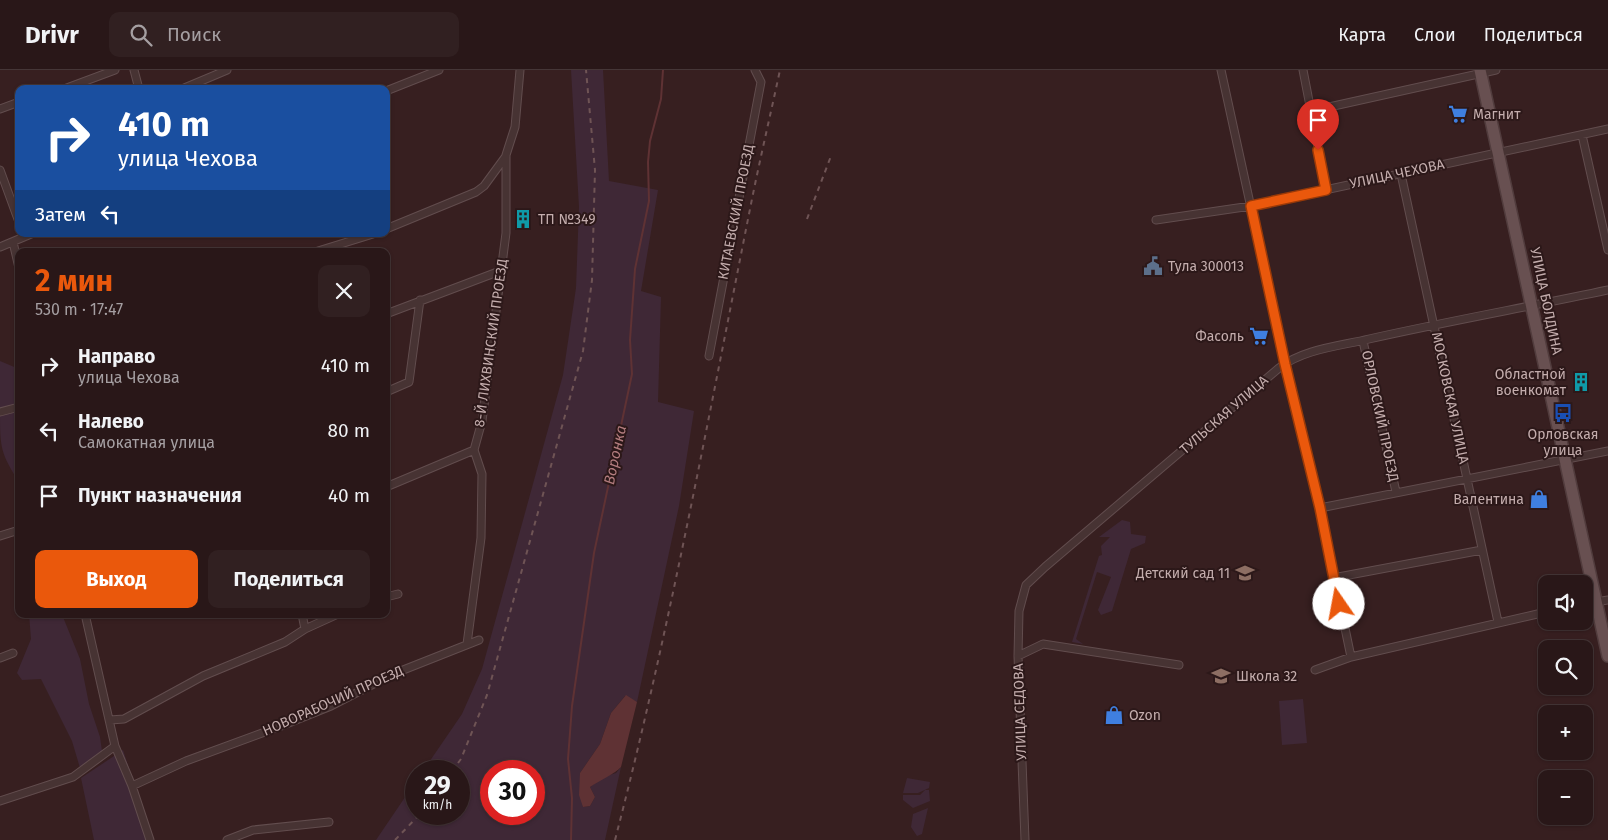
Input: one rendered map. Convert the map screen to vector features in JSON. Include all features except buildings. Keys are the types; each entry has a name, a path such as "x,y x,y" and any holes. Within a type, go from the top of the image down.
{"main road":[{"name":"УЛИЦА БОЛДИНА","path":"1480,72 1565,460 1602,601 1608,656"}],"street":[{"path":"75,85 115,70"},
{"path":"134,70 138,85"},
{"path":"191,85 227,70"},
{"path":"390,89 439,70"},
{"name":"8-Й ЛИХВИНСКИЙ ПРОЕЗД","path":"474,450 482,421 507,220 506,156 515,127 520,70"},
{"name":"КИТАЕВСКИЙ ПРОЕЗД","path":"709,356 762,82 755,70"},
{"path":"1221,70 1285,364 1320,508 1333,578 1351,657"},
{"path":"1303,70 1326,190"},
{"path":"1311,111 1480,72 1496,70"},
{"path":"0,109 15,103"},
{"name":"УЛИЦА ЧЕХОВА","path":"1156,220 1251,206 1608,129"},
{"path":"1582,135 1608,250"},
{"path":"390,227 476,192 484,186 506,156"},
{"path":"0,170 15,211"},
{"name":"МОСКОВСКАЯ УЛИЦА","path":"1401,174 1498,622"},
{"path":"0,247 22,237"},
{"path":"328,248 363,237"},
{"path":"13,242 15,251"},
{"path":"390,312 500,271"},
{"name":"ТУЛЬСКАЯ УЛИЦА","path":"1026,585 1100,519 1285,364 1317,351 1608,290"},
{"path":"390,390 409,382 420,300"},
{"name":"ОРЛОВСКИЙ ПРОЕЗД","path":"1363,341 1396,492"},
{"path":"0,412 15,408"},
{"path":"390,484 474,450 482,474 481,538 467,644"},
{"path":"1320,508 1608,451"},
{"path":"0,536 15,531"},
{"path":"1333,578 1482,550"},
{"name":"УЛИЦА СЕДОВА","path":"1025,840 1018,656 1019,611 1026,585"},
{"path":"390,596 398,594"},
{"path":"1315,670 1351,657 1538,614"},
{"path":"86,618 115,746 132,786 150,840"},
{"path":"303,618 306,628"},
{"path":"110,720 124,719 211,672 285,642 306,628 329,618"},
{"name":"НОВОРАБОЧИЙ ПРОЕЗД","path":"132,786 186,761 331,706 374,682 479,640"},
{"path":"1018,656 1043,644 1179,665"},
{"path":"0,658 13,653"},
{"path":"0,801 73,777 115,746"},
{"path":"227,840 253,830 329,822"}],"shaded area":[{"path":"571,70 603,70 609,181 658,190 641,291 661,297 658,402 694,411 679,506 637,702 625,696 611,713 600,744 580,773 583,807 590,806 595,797 590,787 603,777 616,773 621,767 605,840 376,840 405,797 405,825 470,825 470,760 431,760 462,714 482,669 563,375 576,288 579,207"},
{"path":"0,361 15,367 15,406 0,410"},
{"path":"15,411 15,475 8,464 1,443 0,415"},
{"path":"1122,520 1130,522 1131,534 1146,536 1145,543 1131,549 1112,611 1101,615 1098,610 1111,577 1097,572 1076,639 1083,644 1072,642 1099,556 1102,555 1101,546 1110,537 1099,537"},
{"path":"29,618 63,618 80,659 89,704 100,737 102,751 80,768 72,741 41,679 22,680 17,673 31,639"},
{"path":"626,695 637,702 621,767 590,787 595,797 590,806 583,807 579,795 580,773 600,744 611,713"},
{"path":"1303,699 1307,743 1282,745 1279,701"},
{"path":"123,750 152,840 94,840 81,778"},
{"path":"907,778 930,782 929,788 918,793 903,793"},
{"path":"925,790 929,790 930,801 913,808 903,800 903,795 920,795"},
{"path":"928,808 922,834 917,836 911,827 913,814"}],"waterway":[{"name":"Воронка","path":"571,840 572,798 568,759 572,706 594,553 632,374 630,340 635,269 649,201 648,162 650,141 661,99 663,70"}],"railway":[{"path":"460,760 487,695 583,351 592,280 595,170 586,70"},
{"path":"615,840 635,762 670,605 753,192 780,70"},
{"path":"807,219 831,156"},
{"path":"395,840 409,825"}],"place":[{"name":"Магнит","path":"1458,114"},
{"name":"ТП №349","path":"523,219"},
{"name":"Тула 300013","path":"1153,266"},
{"name":"Фасоль","path":"1259,336"},
{"name":"Областной военкомат","path":"1581,382"},
{"name":"Орловская улица","path":"1563,413"},
{"name":"Валентина","path":"1539,499"},
{"name":"Детский сад 11","path":"1245,573"},
{"name":"Школа 32","path":"1221,676"},
{"name":"Ozon","path":"1114,715"}],"route":[{"path":"1318,150 1326,190 1251,206 1285,364 1320,508 1339,604"}]}
